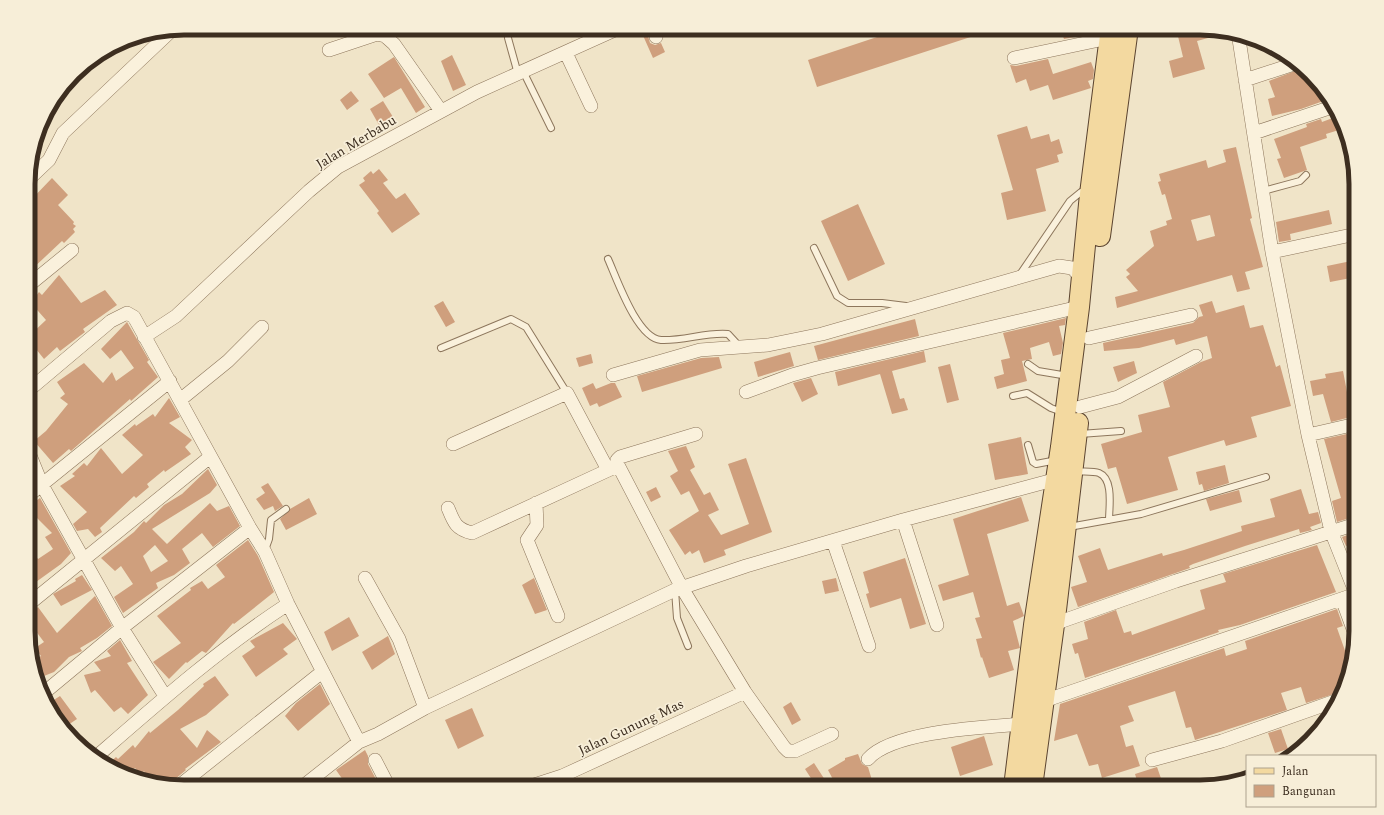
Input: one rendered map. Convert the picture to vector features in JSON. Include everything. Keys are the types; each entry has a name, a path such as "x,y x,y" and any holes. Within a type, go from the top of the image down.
{"main road":[{"path":"1015,780 1034,626 1067,456 1073,410 1089,338 1110,35"},
{"path":"1073,410 1070,376 1083,279 1127,35"},
{"path":"1033,780 1066,528 1067,456"}],"street":[{"path":"330,50 374,35"},
{"path":"381,35 385,36 394,44 441,111"},
{"name":"Jalan Merbabu","path":"144,337 176,316 325,176 351,160 477,92 566,53 602,35"},
{"path":"1014,58 1102,35"},
{"path":"35,173 49,160 63,133 166,36"},
{"path":"1239,40 1272,252 1308,435 1331,531 1349,576"},
{"path":"566,53 591,106"},
{"path":"1245,80 1290,65"},
{"path":"1254,133 1328,108"},
{"path":"1272,252 1349,236"},
{"path":"35,280 72,250"},
{"path":"613,375 700,350 768,345 822,334 1018,278 1066,266 1072,268 1083,279"},
{"path":"746,392 792,375 817,368 1079,307"},
{"path":"35,385 111,321 120,315 127,313 131,314 170,381 210,457 264,552 288,604 359,742"},
{"path":"1089,338 1191,315"},
{"path":"180,400 228,361 262,327"},
{"path":"1073,410 1118,397 1196,356"},
{"path":"35,490 170,381"},
{"path":"453,444 567,393 613,468 678,589 746,692 788,751 795,751 832,734"},
{"path":"1308,435 1349,426"},
{"path":"448,508 457,526 462,530 472,533 613,468 620,457 696,434"},
{"path":"311,780 359,742 378,734 425,708 678,589 746,566 903,520 1067,456"},
{"path":"35,599 210,457"},
{"path":"35,468 42,485 122,628 165,696"},
{"path":"536,503 537,525 527,540 558,616"},
{"path":"903,520 937,625"},
{"path":"1034,626 1054,624 1176,581 1349,526"},
{"path":"47,690 122,628 250,528"},
{"path":"832,541 869,646"},
{"path":"365,578 399,639 425,708"},
{"path":"1044,701 1349,596"},
{"path":"1342,599 1349,618"},
{"path":"100,754 165,696 251,628 288,604"},
{"path":"186,780 311,680 323,673"},
{"name":"Jalan Gunung Mas","path":"550,780 562,776 746,692"},
{"path":"1152,760 1222,741 1331,702"},
{"path":"868,759 882,748 923,735 1022,724"},
{"path":"375,760 385,780"}],"lane":[{"path":"508,38 520,73 551,128"},
{"path":"1262,191 1300,181 1306,175"},
{"path":"1018,278 1070,201 1081,192 1098,194"},
{"path":"814,248 837,296 848,303 882,303 916,307"},
{"path":"608,259 632,312 650,336 660,340 699,337 718,333 728,334 740,347"},
{"path":"441,348 511,319 526,327 567,393"},
{"path":"1028,364 1042,372 1070,376"},
{"path":"1013,396 1027,393 1051,408 1073,410"},
{"path":"1028,445 1033,462 1036,464 1067,456 1121,431"},
{"path":"1067,456 1100,473 1106,479 1109,485 1109,520"},
{"path":"1066,528 1141,514 1266,477"},
{"path":"264,552 269,539 271,520 286,509"},
{"path":"678,589 677,618 688,646"}],"building":[{"path":"643,35 648,35 650,43 655,45 661,43 665,52 653,58"},
{"path":"883,35 977,35 817,87 808,60"},
{"path":"1063,35 1084,35 1064,39"},
{"path":"1178,35 1216,36 1197,41 1205,69 1173,78 1169,61 1183,57"},
{"path":"452,55 466,85 453,91 441,61"},
{"path":"394,57 425,107 416,113 401,88 384,98 368,74"},
{"path":"1048,59 1053,74 1091,62 1094,70 1093,79 1088,81 1091,88 1053,100 1048,85 1030,91 1026,79 1016,83 1010,65 1016,66"},
{"path":"1296,71 1312,86 1324,101 1301,109 1272,116 1268,99 1275,97 1269,81"},
{"path":"351,91 359,101 347,110 340,100"},
{"path":"383,101 393,117 379,125 370,109"},
{"path":"1334,118 1339,130 1326,134 1327,138 1300,147 1307,170 1284,178 1277,159 1281,158 1274,139 1307,127 1306,124 1321,119 1322,122"},
{"path":"1027,126 1031,139 1049,134 1051,142 1059,139 1063,153 1057,155 1059,162 1036,169 1046,211 1007,220 1001,193 1013,190 997,135"},
{"path":"1236,147 1252,218 1250,219 1263,267 1245,272 1250,289 1237,292 1232,275 1117,308 1115,297 1138,291 1126,277 1130,274 1126,270 1154,246 1150,231 1167,225 1166,221 1172,219 1165,194 1162,195 1158,182 1161,181 1159,174 1206,160 1208,168 1226,162 1223,150","holes":["1210,215 1215,236 1197,241 1191,220"]},
{"path":"379,169 388,180 383,183 396,199 405,193 420,214 392,233 377,213 379,211 359,185 365,181 363,178 371,171 373,174"},
{"path":"52,178 68,195 58,205 76,226 73,229 75,232 64,243 62,241 35,266 35,196"},
{"path":"858,204 885,264 848,281 821,221"},
{"path":"1329,210 1332,224 1290,234 1291,240 1279,242 1276,222"},
{"path":"1349,261 1349,278 1330,282 1327,266"},
{"path":"59,275 81,303 105,290 117,305 83,329 85,332 60,351 57,347 44,359 36,349 35,350 35,330 46,320 35,308 35,298 39,292 42,295"},
{"path":"443,301 455,322 446,327 434,306"},
{"path":"1212,301 1216,313 1244,305 1250,328 1263,325 1276,367 1280,365 1291,406 1251,417 1257,437 1226,446 1224,440 1168,457 1178,490 1127,504 1116,467 1108,469 1101,444 1142,432 1138,415 1170,407 1163,382 1201,362 1212,358 1207,336 1176,345 1174,339 1139,348 1104,351 1103,343 1193,323 1199,317 1203,316 1199,305"},
{"path":"1066,318 1065,325 1059,326 1063,343 1061,354 1053,356 1049,342 1030,348 1032,359 1022,361 1027,381 997,389 994,377 1004,374 1001,360 1010,358 1003,333"},
{"path":"915,319 919,336 818,360 814,346"},
{"path":"127,322 149,360 147,362 158,377 131,401 130,399 71,451 69,449 53,463 35,442 35,440 46,431 68,404 60,398 65,394 57,382 84,363 103,383 112,372 116,381 134,368 121,350 110,359 101,349"},
{"path":"924,351 926,362 892,371 900,399 904,398 908,410 892,414 880,374 838,386 835,372"},
{"path":"790,352 794,366 758,377 754,362"},
{"path":"591,354 593,363 579,367 576,358"},
{"path":"719,357 722,368 642,392 637,376 701,358"},
{"path":"1134,361 1137,373 1118,382 1113,367"},
{"path":"950,364 959,400 947,403 938,367"},
{"path":"1343,371 1347,392 1349,392 1349,418 1331,422 1323,394 1313,396 1310,381 1326,378 1325,374"},
{"path":"811,378 818,394 802,402 793,383"},
{"path":"593,383 596,389 611,383 615,383 622,397 599,407 597,403 590,406 582,388"},
{"path":"169,398 180,417 169,423 192,440 185,447 191,454 165,472 164,470 147,484 149,487 136,498 134,496 100,528 102,532 95,537 88,529 77,531 73,524 87,512 60,486 75,476 72,474 84,463 87,466 101,448 122,474 143,455 122,435 135,424 136,426 153,414 155,417"},
{"path":"1349,434 1349,518 1337,522 1332,501 1341,498 1324,439"},
{"path":"1021,437 1028,474 995,480 988,444"},
{"path":"686,446 695,467 690,470 704,495 710,492 719,510 708,515 721,535 749,524 728,464 746,458 772,532 724,550 726,555 704,563 699,550 692,554 690,551 685,555 669,530 699,511 689,491 681,495 670,476 678,471 668,451"},
{"path":"1225,465 1229,483 1204,491 1202,484 1199,485 1196,472"},
{"path":"208,469 217,485 210,493 152,529 167,544 210,503 217,511 229,506 240,526 213,547 202,533 182,549 190,563 174,575 156,583 158,588 123,613 114,597 133,584 121,566 115,571 101,558 134,532 144,521 146,523 164,505 182,494","holes":["155,545 168,561 151,572 143,556"]},
{"path":"268,483 283,506 275,511 273,506 264,510 256,499 265,493 261,487"},
{"path":"656,487 661,497 651,502 646,492"},
{"path":"1301,489 1309,514 1318,512 1321,523 1310,527 1312,530 1300,533 1299,529 1245,546 1193,564 1189,566 1190,568 1078,607 1071,587 1087,582 1078,556 1100,548 1108,570 1162,553 1163,556 1184,550 1242,531 1241,526 1275,517 1270,499"},
{"path":"1239,490 1242,502 1210,511 1206,499"},
{"path":"1021,497 1029,521 987,534 1007,606 1019,602 1024,616 1013,621 1020,648 1008,651 1014,670 989,678 982,657 981,658 976,639 982,638 975,618 980,617 973,592 943,601 938,585 969,575 953,519"},
{"path":"40,498 71,553 61,564 35,583 35,555 38,559 53,549 45,537 52,533 35,516 35,502"},
{"path":"309,498 317,514 286,530 280,519 290,509"},
{"path":"1349,534 1349,545 1346,546 1342,537"},
{"path":"248,540 258,556 274,592 234,624 233,623 206,653 202,651 187,663 186,662 169,679 153,662 181,643 157,616 191,590 190,588 202,581 208,589 225,577 216,565"},
{"path":"1317,545 1336,592 1240,625 1218,630 1219,632 1085,678 1078,653 1075,654 1072,644 1088,639 1084,622 1116,610 1124,633 1131,631 1132,635 1205,609 1200,590 1226,582 1223,574"},
{"path":"905,558 926,624 910,629 901,598 870,608 866,594 869,593 863,572"},
{"path":"82,575 92,590 61,606 53,594 76,581 75,579"},
{"path":"534,578 547,610 535,614 522,585"},
{"path":"836,578 839,591 825,594 822,581"},
{"path":"95,596 112,626 97,638 80,648 82,651 69,657 54,672 42,677 38,658 41,656 36,648 44,642 35,630 35,610 38,607 57,633"},
{"path":"1337,609 1343,626 1337,628 1347,656 1344,670 1336,693 1306,703 1301,687 1281,693 1287,710 1195,740 1191,727 1186,728 1175,691 1128,706 1134,721 1120,726 1126,747 1133,745 1140,766 1102,778 1098,764 1089,766 1077,734 1054,741 1060,704 1224,648 1226,656 1247,649 1245,641"},
{"path":"349,617 359,636 332,651 324,632"},
{"path":"283,623 297,639 283,649 288,654 256,677 242,656 255,647 250,641"},
{"path":"388,636 395,654 372,670 362,652"},
{"path":"120,640 132,661 127,663 148,695 128,714 121,707 114,712 95,690 91,693 84,675 101,671 94,662 111,656 107,651"},
{"path":"215,676 229,695 206,715 180,729 197,748 207,730 221,742 185,769 186,770 174,780 146,775 144,771 142,774 135,768 132,771 111,761 116,757 118,759 133,745 135,748 149,731 150,733 178,710 204,686 203,684"},
{"path":"320,684 330,704 298,731 285,716 296,703"},
{"path":"60,696 77,719 68,725 52,701"},
{"path":"791,702 801,720 792,725 783,707"},
{"path":"472,708 484,736 458,749 445,720"},
{"path":"1281,729 1288,749 1275,753 1268,733"},
{"path":"984,736 993,765 960,776 951,747"},
{"path":"365,750 368,756 368,764 376,780 343,780 336,770"},
{"path":"858,754 862,764 868,767 872,780 833,780 828,770 845,760 845,758"},
{"path":"814,763 825,780 812,780 805,769"},
{"path":"1157,767 1162,780 1137,780 1135,774"}]}
